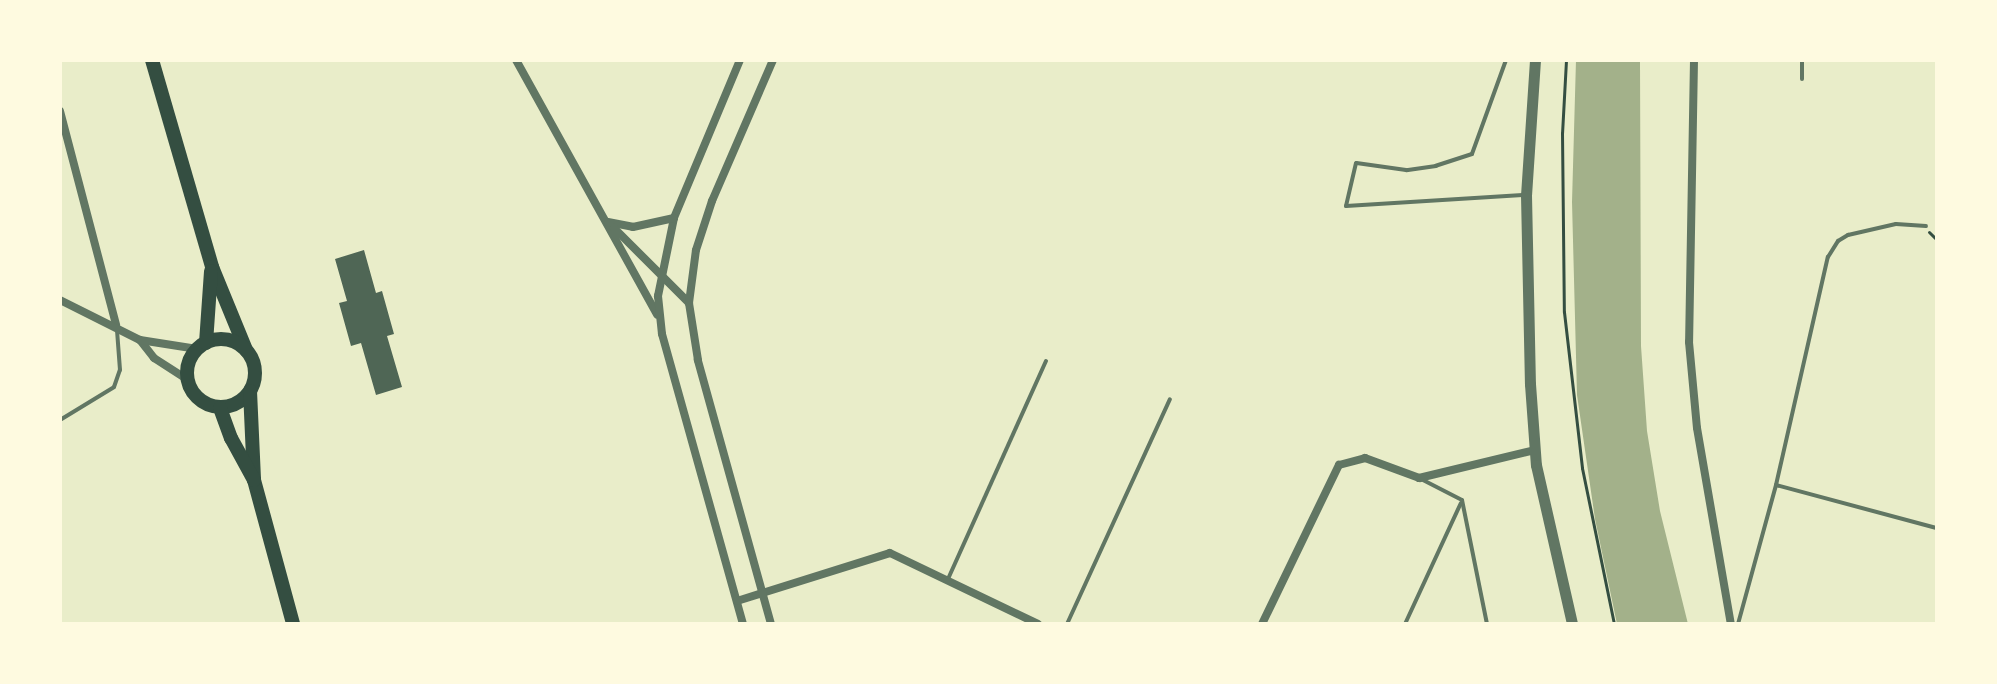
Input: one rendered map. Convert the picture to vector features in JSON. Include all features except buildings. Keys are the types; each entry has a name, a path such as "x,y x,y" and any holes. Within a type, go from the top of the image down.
{"main road":[{"path":"152,60 212,267 255,370 250,391 254,480 293,624"},
{"path":"212,267 201,346 187,369 188,380 199,400 220,408 232,405 250,391"},
{"path":"201,346 227,340 246,350"},
{"path":"220,408 231,438 254,480"}],"street":[{"path":"516,60 658,315 743,624"},
{"path":"658,315 661,273 674,218 740,60"},
{"path":"771,624 698,360 689,303 696,250 712,201 773,60"},
{"path":"1535,60 1526,195 1535,450 1572,624"},
{"path":"1694,60 1689,342 1697,428 1731,624"},
{"path":"60,111 116,325"},
{"path":"608,222 633,227 674,218"},
{"path":"608,222 689,303"},
{"path":"60,300 116,325 140,340 154,358 188,380"},
{"path":"140,340 201,346"},
{"path":"1262,624 1339,465 1365,458 1419,478 1535,450"},
{"path":"737,601 890,553 1038,624"}],"lane":[{"path":"1506,60 1472,154 1436,166 1406,170 1356,163 1346,206 1526,195"},
{"path":"1802,60 1802,79"},
{"path":"1738,624 1776,485 1828,257 1838,241 1848,235 1896,224 1926,226"},
{"path":"60,420 114,387 120,370 116,325"},
{"path":"947,581 1046,361"},
{"path":"1067,624 1170,399"},
{"path":"1419,478 1462,500"},
{"path":"1776,485 1937,528"},
{"path":"1405,624 1462,500"},
{"path":"1462,500 1487,624"}],"path":[{"path":"1566,60 1562,133 1564,312 1582,468 1614,624"}],"shaded area":[{"path":"1576,60 1640,60 1641,346 1647,431 1660,511 1688,624 1617,624 1595,519 1577,395 1572,202"}]}
